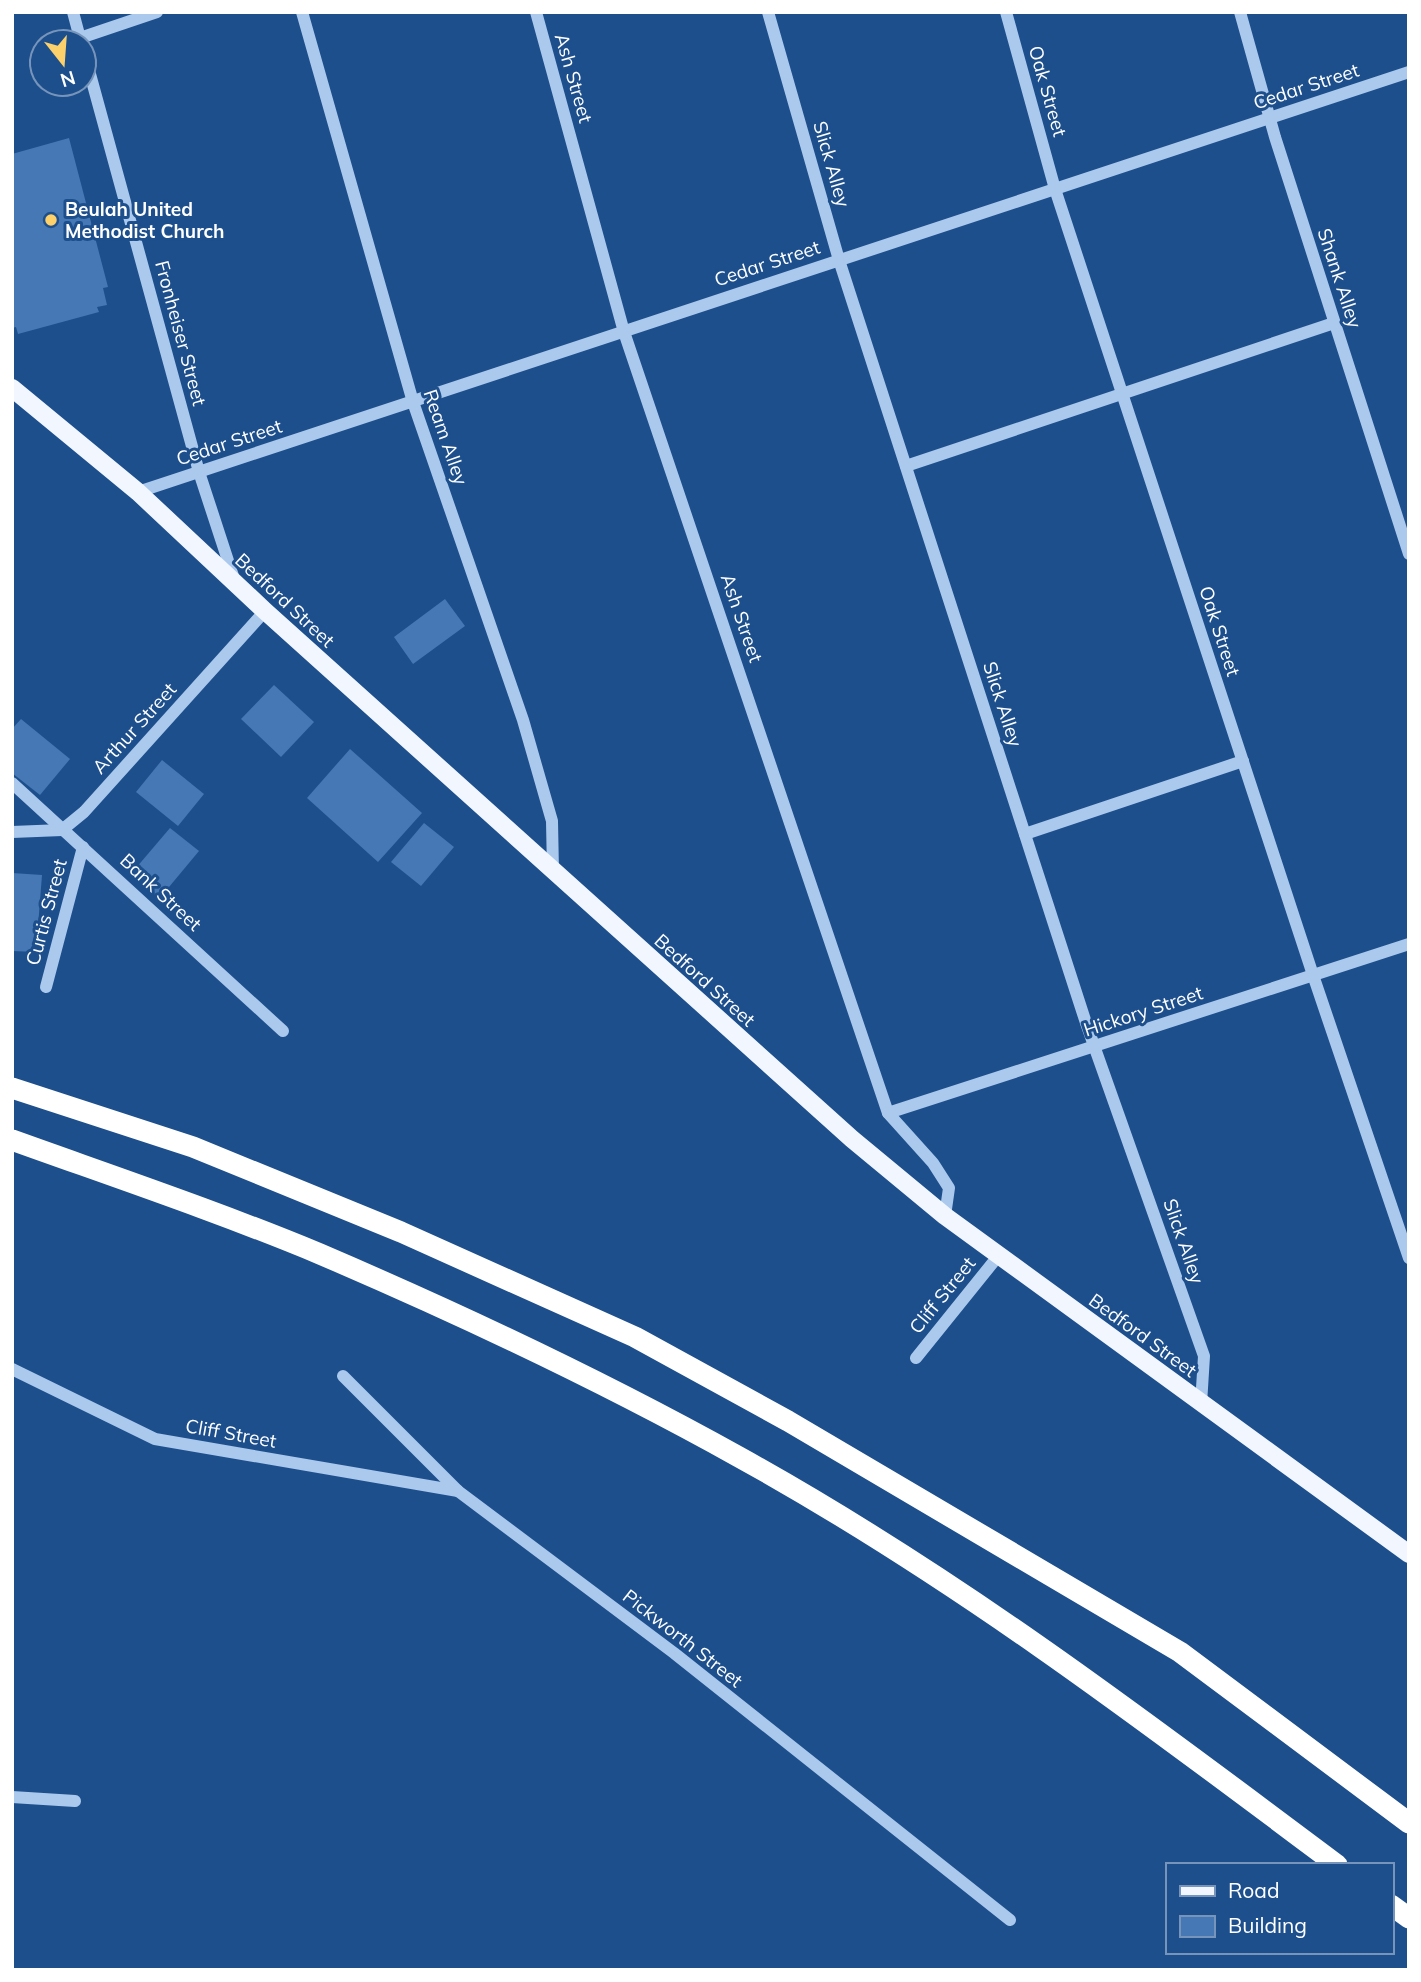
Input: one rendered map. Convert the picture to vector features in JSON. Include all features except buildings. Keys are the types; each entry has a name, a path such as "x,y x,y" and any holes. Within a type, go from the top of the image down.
{"highway":[{"path":"12,1088 193,1147 401,1232 635,1337 788,1421 1180,1651 1409,1823"},
{"path":"12,1140 318,1254 531,1351 738,1456 925,1568 1135,1714 1334,1863"},
{"path":"1393,1906 1409,1918"}],"main road":[{"name":"Bedford Street","path":"12,388 138,492 553,872 852,1139 945,1216 1409,1555"}],"street":[{"path":"98,34 157,12"},
{"name":"Ream Alley","path":"302,12 413,402 523,720 552,821 553,872"},
{"name":"Ash Street","path":"536,12 624,332 888,1113 933,1163 949,1188 945,1216"},
{"name":"Slick Alley","path":"768,12 839,260 905,466 1095,1047 1204,1356 1201,1404"},
{"name":"Oak Street","path":"1006,12 1055,189 1313,975 1409,1258"},
{"name":"Shank Alley","path":"1240,12 1269,118 1409,554"},
{"name":"Cedar Street","path":"138,492 1409,72"},
{"name":"Fronheiser Street","path":"97,98 199,472 235,582"},
{"path":"905,466 1334,323"},
{"name":"Arthur Street","path":"62,830 84,812 265,611"},
{"path":"1025,834 1243,761"},
{"name":"Bank Street","path":"12,783 283,1031"},
{"path":"12,832 62,830"},
{"name":"Curtis Street","path":"46,987 83,847"},
{"name":"Hickory Street","path":"888,1113 1409,944"},
{"name":"Cliff Street","path":"916,1358 999,1255"},
{"name":"Cliff Street","path":"12,1369 155,1439 458,1491"},
{"name":"Pickworth Street","path":"343,1376 458,1491 674,1653 1010,1920"},
{"path":"12,1797 75,1801"}],"place":[{"name":"Beulah United Methodist Church","path":"51,220"}]}
